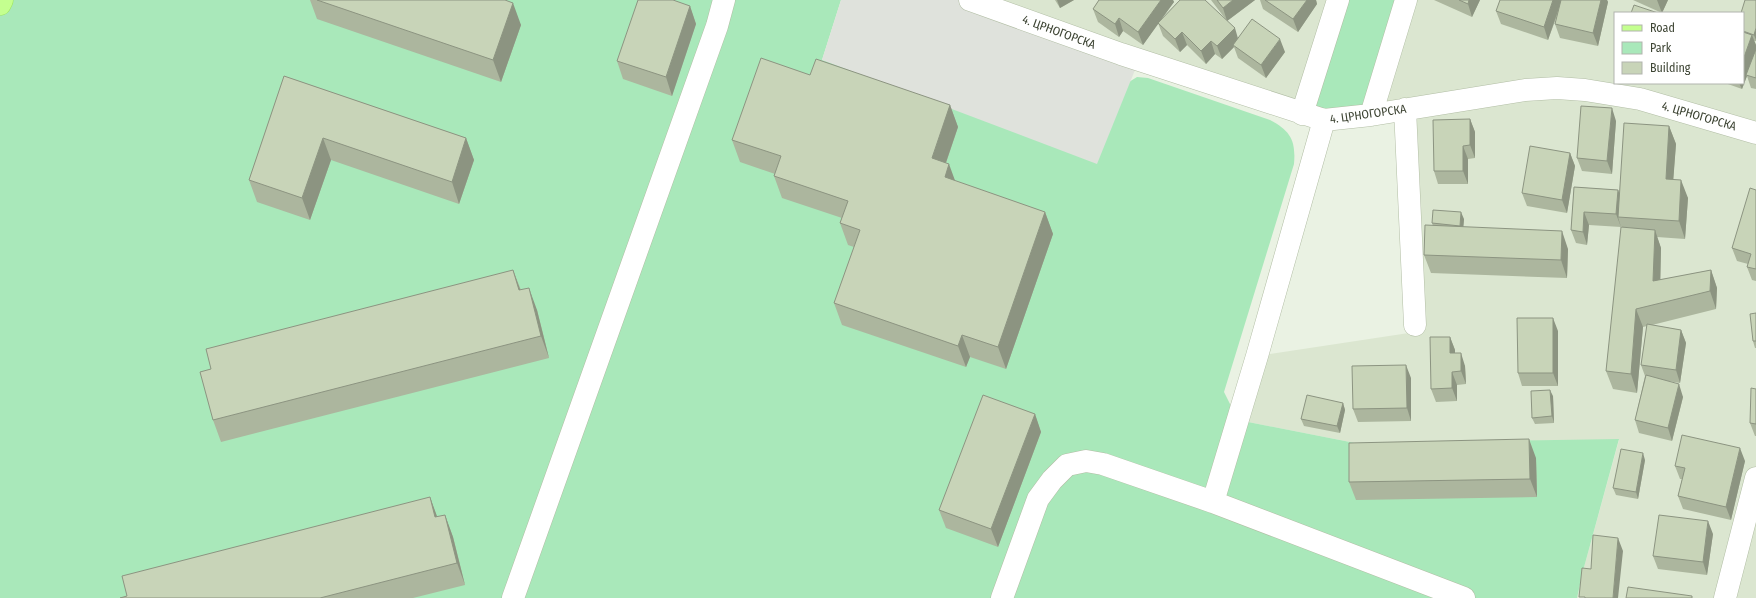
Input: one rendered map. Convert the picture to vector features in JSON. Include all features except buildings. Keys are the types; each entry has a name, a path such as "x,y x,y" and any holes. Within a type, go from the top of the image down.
{"main road":[{"path":"0,4 2,0"}],"street":[{"path":"513,598 717,26 724,0"},
{"name":"4. ЦРНОГОРСКА","path":"970,0 1014,7 1121,54 1324,120 1371,115 1525,90 1557,88 1585,90 1640,99 1756,133"},
{"path":"1302,114 1338,0"},
{"path":"1371,115 1406,0"},
{"path":"1405,109 1415,325"},
{"path":"1213,502 1257,356 1324,120"},
{"path":"1002,598 1038,499 1052,480 1067,466 1086,461 1103,464 1213,502 1464,598"},
{"path":"1725,598 1756,478"}],"shaded area":[{"path":"841,0 970,0 1139,60 1097,164 822,60"},
{"path":"970,0 1756,0 1756,598 1577,598 1619,440 1355,443 1238,420 1257,356 1422,331 1405,109 1324,120"}],"green space":[{"path":"2,0 841,0 822,60 1129,82 1137,77 1148,78 1270,120 1283,128 1291,138 1294,149 1294,164 1224,392 1238,420 1355,443 1619,439 1577,598 0,598 0,4"},
{"path":"1338,0 1406,0 1371,115 1302,114"}]}
